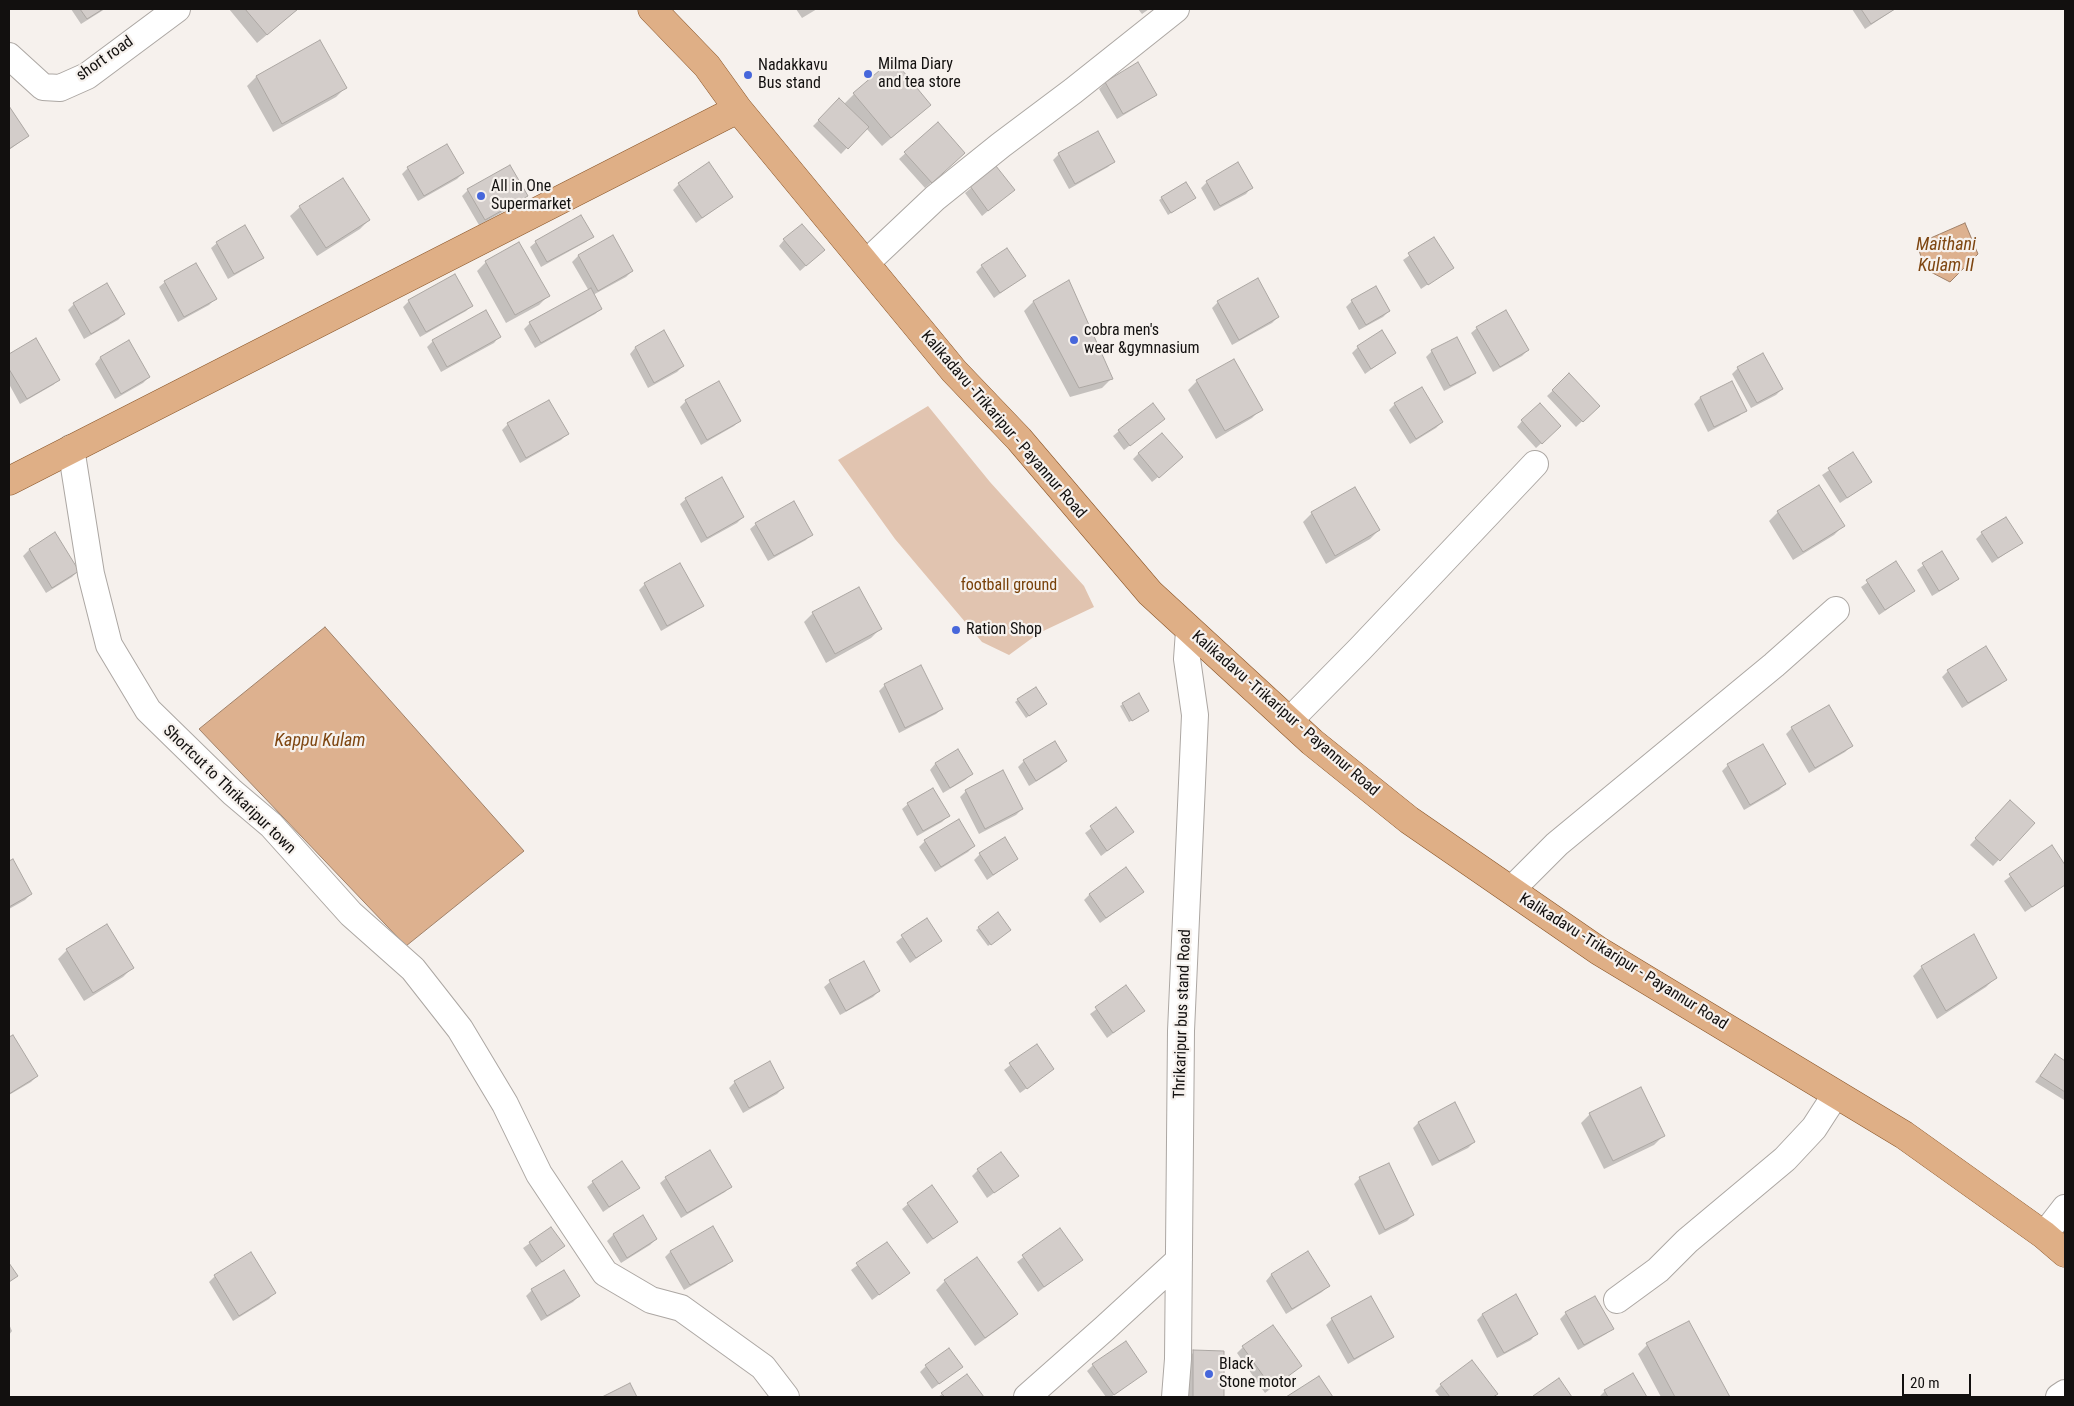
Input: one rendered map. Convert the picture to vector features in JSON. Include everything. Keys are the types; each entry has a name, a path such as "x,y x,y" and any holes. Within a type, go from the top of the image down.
{"main road":[{"name":"Kalikadavu -Trikaripur - Payannur Road","path":"652,9 707,66 738,109 954,371 1019,439 1150,592 1189,631 1289,721 1409,820 1599,951 1904,1135 2044,1235 2065,1253"},
{"path":"9,481 738,109"}],"street":[{"name":"short road","path":"9,56 43,87 60,88 87,76 177,9"},
{"path":"865,264 935,198 1176,9"},
{"name":"Shortcut to Thrikaripur town","path":"71,448 91,574 109,646 148,710 232,792 271,825 351,914 412,969 460,1029 505,1104 539,1174 605,1273 651,1300 681,1308 763,1366 786,1397"},
{"path":"1289,721 1367,642 1535,464"},
{"path":"1511,890 1557,844 1774,665 1836,610"},
{"name":"Thrikaripur bus stand Road","path":"1175,1397 1178,1359 1181,1031 1195,716 1187,659 1189,631"},
{"path":"1617,1300 1658,1270 1687,1241 1785,1159 1814,1128 1836,1094"},
{"path":"2044,1235 2065,1208"},
{"path":"1027,1397 1179,1260"},
{"path":"2059,1397 2065,1393"}],"green space":[{"name":"football ground","path":"928,406 990,482 1084,586 1094,607 1039,633 1009,655 982,642 895,539 838,460"}],"water":[{"name":"Maithani Kulam II","path":"1965,223 1978,254 1950,282 1925,269 1917,244"},
{"name":"Kappu Kulam","path":"325,627 524,851 406,946 199,729"}],"building":[{"path":"80,9 103,9 87,19"},
{"path":"245,9 298,9 267,35"},
{"path":"1861,9 1895,9 1871,24"},
{"path":"320,40 347,88 282,124 256,76"},
{"path":"893,59 931,105 891,138 853,93"},
{"path":"1138,62 1157,95 1123,114 1105,82"},
{"path":"839,98 869,127 848,149 818,120"},
{"path":"9,106 29,136 9,149"},
{"path":"938,122 965,153 932,183 904,152"},
{"path":"1098,131 1115,162 1075,184 1058,153"},
{"path":"447,144 464,173 424,196 407,167"},
{"path":"709,162 733,197 702,218 678,183"},
{"path":"1238,162 1253,188 1220,206 1206,181"},
{"path":"510,165 528,196 485,220 467,189"},
{"path":"996,166 1015,190 988,211 970,186"},
{"path":"343,178 370,220 326,248 299,206"},
{"path":"1186,182 1196,198 1171,213 1161,197"},
{"path":"581,215 594,237 547,262 535,241"},
{"path":"802,224 825,250 806,266 783,239"},
{"path":"245,225 264,258 234,274 216,242"},
{"path":"613,235 633,271 598,291 578,255"},
{"path":"1434,237 1454,268 1428,285 1408,253"},
{"path":"519,242 550,296 515,315 485,261"},
{"path":"1007,248 1026,276 1000,293 981,265"},
{"path":"196,263 217,299 184,317 164,281"},
{"path":"455,274 473,306 426,332 408,300"},
{"path":"1258,278 1279,317 1239,340 1217,301"},
{"name":"cobra men's wear &gymnasium","path":"1069,280 1113,379 1079,388 1033,301"},
{"path":"107,283 125,314 91,334 73,303"},
{"path":"1376,286 1390,311 1366,325 1351,300"},
{"path":"591,288 602,309 541,343 529,322"},
{"path":"486,310 501,337 447,367 432,340"},
{"path":"1506,310 1529,350 1500,367 1476,327"},
{"path":"664,330 684,366 654,383 635,347"},
{"path":"1382,330 1396,353 1371,369 1357,346"},
{"path":"1457,337 1476,373 1450,386 1431,350"},
{"path":"36,338 60,380 27,399 9,369 9,354"},
{"path":"129,340 150,377 121,394 100,357"},
{"path":"1763,353 1783,389 1757,403 1737,367"},
{"path":"1234,359 1263,410 1225,431 1196,380"},
{"path":"1569,373 1600,406 1583,422 1552,390"},
{"path":"719,381 741,421 707,440 685,400"},
{"path":"1732,381 1747,411 1714,427 1700,397"},
{"path":"1422,387 1443,422 1416,439 1394,403"},
{"path":"549,400 569,434 526,458 507,423"},
{"path":"1153,403 1165,419 1130,446 1118,430"},
{"path":"1540,403 1561,426 1542,444 1521,420"},
{"path":"1162,433 1183,457 1159,478 1138,453"},
{"path":"1853,452 1872,482 1847,498 1828,468"},
{"path":"722,477 744,517 707,538 685,498"},
{"path":"1819,485 1845,526 1803,552 1777,511"},
{"path":"1355,487 1380,530 1335,556 1311,512"},
{"path":"794,501 813,535 774,556 755,523"},
{"path":"2006,517 2023,543 1998,558 1981,532"},
{"path":"55,532 79,571 52,588 29,549"},
{"path":"1942,551 1959,579 1939,591 1922,563"},
{"path":"1896,561 1915,591 1885,610 1866,580"},
{"path":"680,563 704,606 667,626 644,583"},
{"path":"859,587 882,629 835,654 812,612"},
{"path":"1986,646 2007,680 1968,703 1947,670"},
{"path":"921,665 943,709 905,728 884,684"},
{"path":"1036,687 1047,704 1029,716 1017,699"},
{"path":"1139,693 1149,711 1132,721 1122,703"},
{"path":"1829,705 1853,746 1815,768 1791,727"},
{"path":"1055,741 1067,761 1036,781 1023,760"},
{"path":"1763,744 1786,784 1750,805 1727,764"},
{"path":"958,749 973,774 950,788 935,763"},
{"path":"1003,770 1023,809 985,829 965,790"},
{"path":"933,788 950,816 923,831 907,803"},
{"path":"2010,800 2035,823 2000,861 1975,838"},
{"path":"1116,807 1134,832 1107,851 1090,826"},
{"path":"959,819 975,846 941,867 924,840"},
{"path":"1005,837 1018,859 993,875 979,853"},
{"path":"2052,845 2065,865 2065,885 2032,907 2009,874"},
{"path":"13,859 32,894 9,907 9,861"},
{"path":"1126,867 1144,892 1106,918 1089,894"},
{"path":"998,912 1011,930 991,945 978,927"},
{"path":"927,918 942,941 916,958 901,935"},
{"path":"107,924 134,968 93,993 66,949"},
{"path":"1974,934 1997,978 1946,1011 1921,966"},
{"path":"864,961 880,991 846,1011 829,980"},
{"path":"1126,985 1145,1011 1113,1033 1095,1007"},
{"path":"13,1035 38,1076 9,1094 9,1037"},
{"path":"1037,1044 1054,1069 1027,1089 1009,1063"},
{"path":"2055,1054 2065,1061 2065,1092 2040,1076"},
{"path":"770,1061 784,1088 749,1108 734,1081"},
{"path":"1641,1087 1665,1136 1613,1161 1589,1113"},
{"path":"1455,1102 1475,1142 1439,1161 1418,1122"},
{"path":"710,1150 732,1187 687,1213 665,1177"},
{"path":"1001,1152 1019,1176 994,1193 977,1169"},
{"path":"622,1161 640,1188 609,1207 592,1181"},
{"path":"1389,1163 1414,1215 1385,1230 1359,1177"},
{"path":"932,1185 958,1222 933,1239 907,1203"},
{"path":"643,1215 657,1239 627,1258 613,1234"},
{"path":"713,1226 733,1261 690,1285 670,1251"},
{"path":"551,1227 565,1246 542,1262 529,1242"},
{"path":"1060,1228 1083,1260 1044,1287 1022,1255"},
{"path":"887,1242 910,1273 879,1295 856,1263"},
{"path":"1308,1251 1330,1286 1292,1309 1271,1274"},
{"path":"251,1252 276,1293 239,1316 214,1275"},
{"path":"977,1257 1018,1314 985,1338 944,1280"},
{"path":"9,1263 18,1276 9,1282"},
{"path":"564,1270 580,1296 547,1316 531,1289"},
{"path":"1516,1294 1538,1334 1504,1353 1482,1314"},
{"path":"1371,1296 1394,1337 1354,1359 1331,1318"},
{"path":"1595,1296 1614,1329 1584,1345 1565,1312"},
{"path":"1689,1321 1730,1397 1675,1397 1646,1343"},
{"path":"1273,1325 1302,1366 1272,1388 1242,1346"},
{"path":"1126,1341 1147,1372 1114,1395 1092,1364"},
{"path":"949,1348 963,1367 939,1384 925,1365"},
{"name":"Black Stone motor","path":"1193,1350 1224,1351 1224,1397 1193,1397"},
{"path":"1472,1360 1498,1394 1493,1397 1450,1397 1440,1384"},
{"path":"1633,1373 1647,1397 1608,1397 1604,1390"},
{"path":"967,1374 984,1397 945,1397 941,1393"},
{"path":"1319,1376 1333,1397 1286,1397"},
{"path":"1559,1378 1572,1397 1533,1397 1533,1396"},
{"path":"630,1383 637,1397 602,1397"}],"place":[{"name":"Milma Diary and tea store","path":"868,74"},
{"name":"Nadakkavu Bus stand","path":"748,75"},
{"name":"All in One Supermarket","path":"481,196"},
{"name":"cobra men's wear &gymnasium","path":"1074,340"},
{"name":"Ration Shop","path":"956,630"},
{"name":"Black Stone motor","path":"1209,1374"}]}
